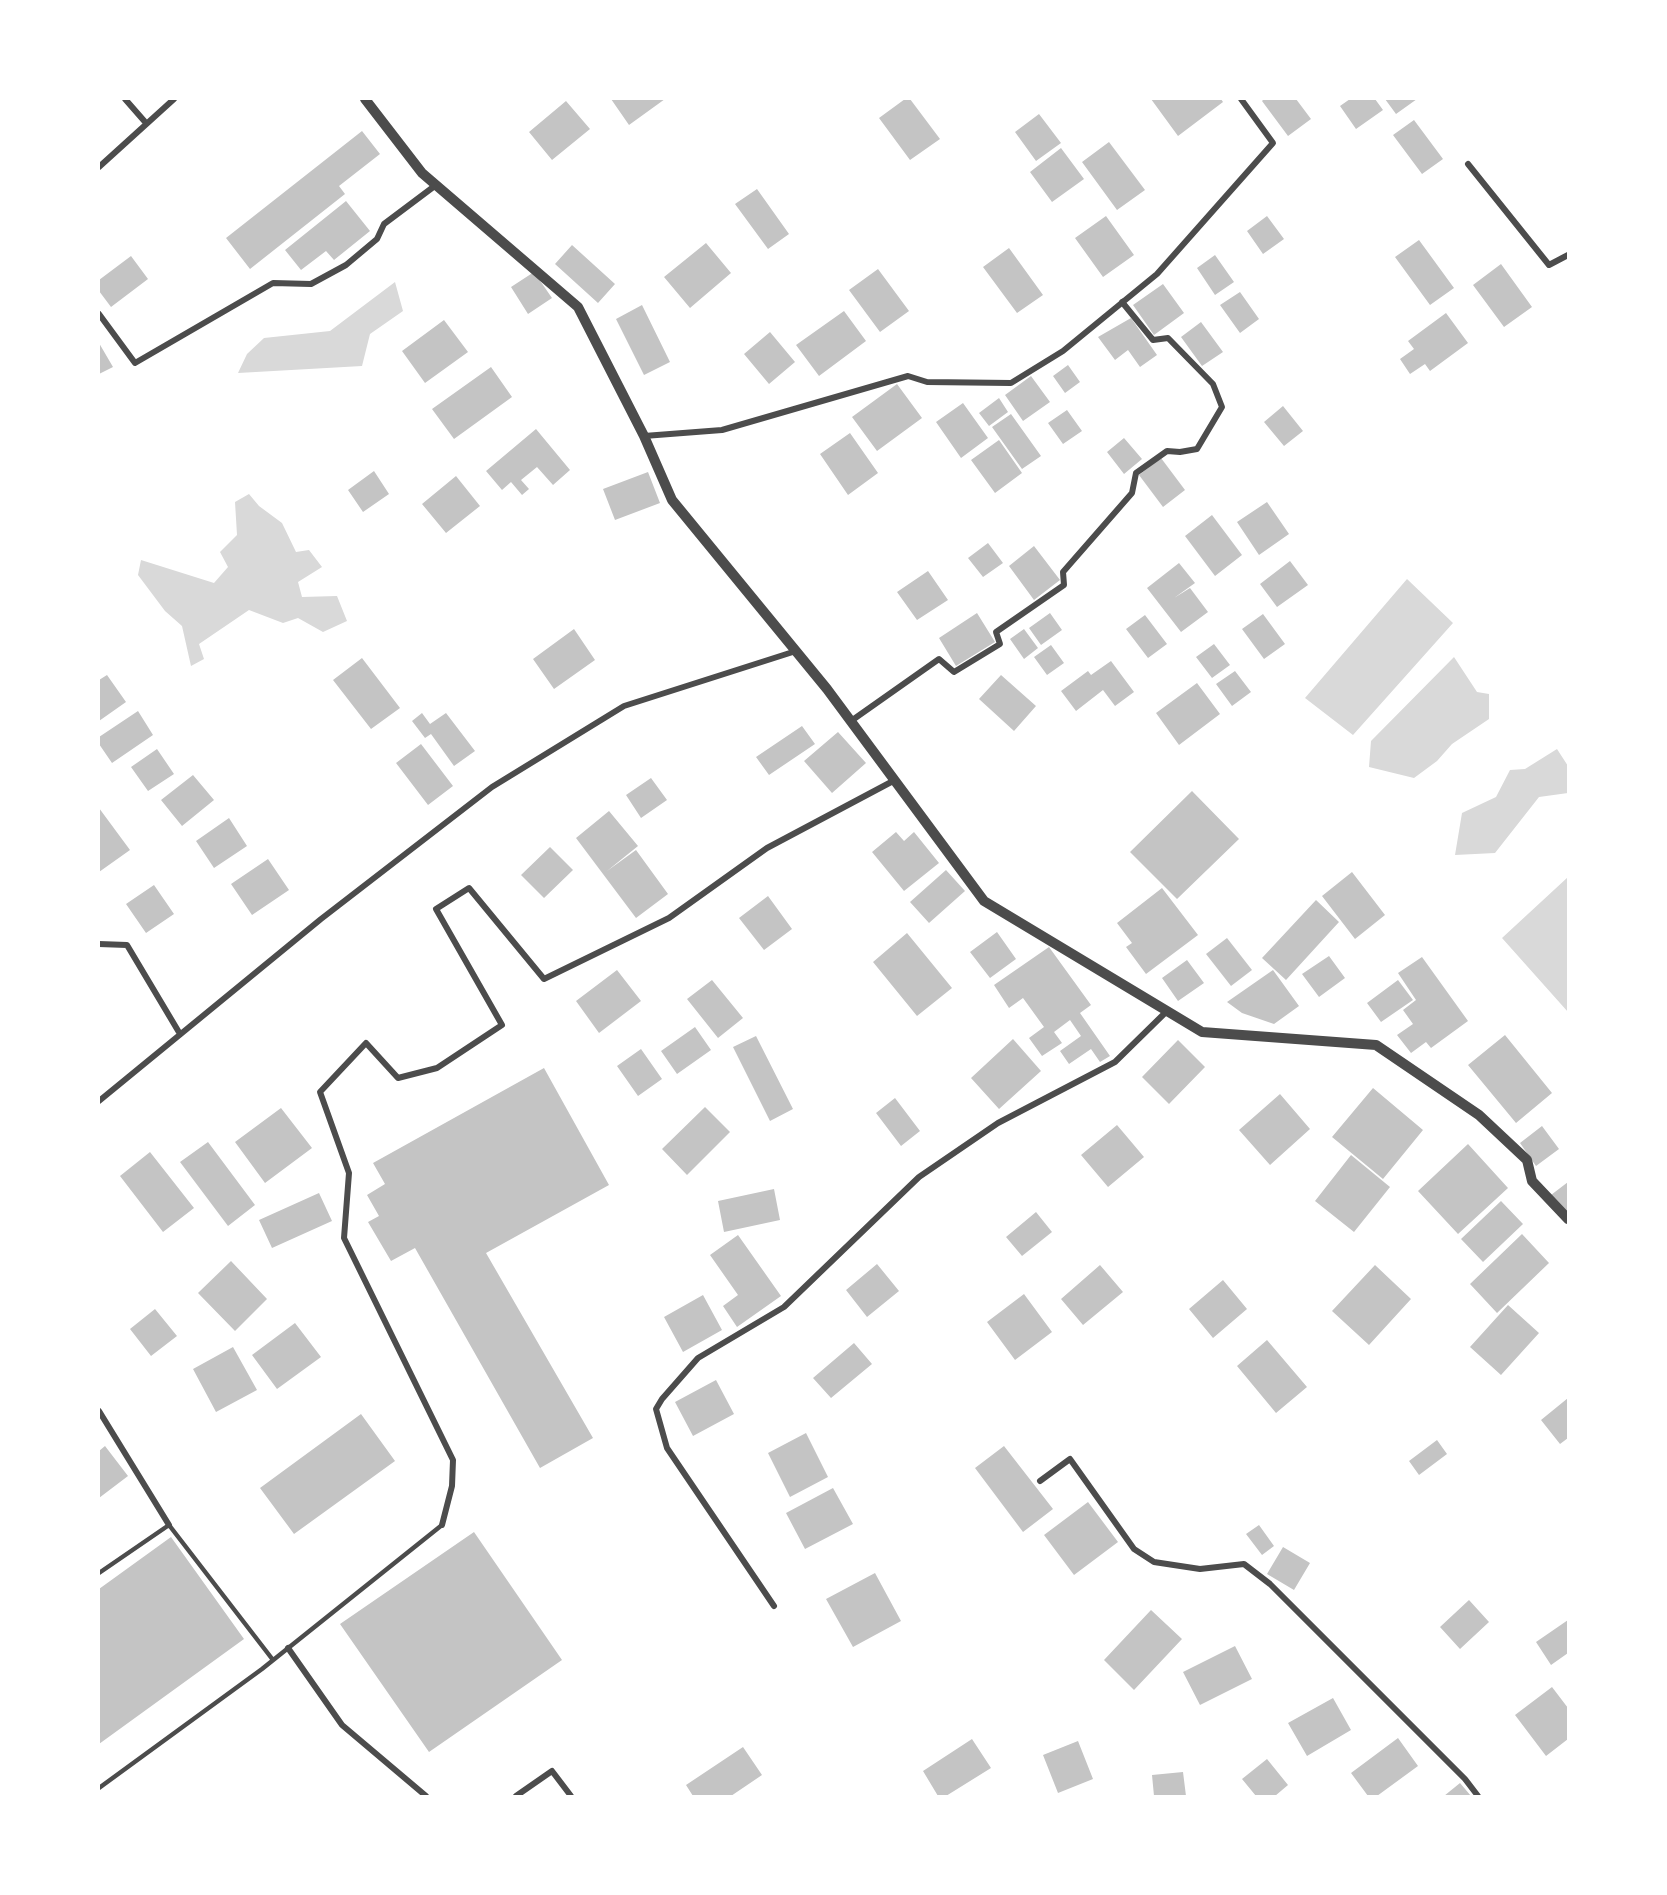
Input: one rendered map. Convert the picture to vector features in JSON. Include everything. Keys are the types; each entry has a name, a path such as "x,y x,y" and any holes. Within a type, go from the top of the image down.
{"street":[{"path":"125,99 146,123"},
{"path":"99,167 174,99"},
{"path":"365,99 422,173 578,307 644,435 672,500 851,721 984,901 1202,1032 1376,1045 1479,1115 1527,1160 1532,1181 1568,1219"},
{"path":"644,435 722,430 908,376 927,382 1011,383 1063,351 1156,274 1273,143 1241,99"},
{"path":"1468,164 1549,265 1568,255"},
{"path":"99,314 135,363 273,283 311,284 346,265 377,239 384,224 436,185"},
{"path":"851,721 939,659 954,672 1000,644 996,632 1064,585 1063,572 1132,493 1136,473 1167,451 1180,452 1197,449 1222,407 1213,384 1168,338 1153,340 1122,303"},
{"path":"99,1101 321,919 492,787 624,706 796,651"},
{"path":"442,1525 452,1485 453,1460 344,1238 349,1173 320,1092 366,1043 398,1078 437,1068 502,1025 436,909 469,888 544,979 669,918 767,848 895,780"},
{"path":"99,945 127,945 180,1034"},
{"path":"774,1606 667,1448 656,1409 698,1358 784,1307 919,1177 998,1123 1115,1062 1167,1011"},
{"path":"99,1411 169,1526"},
{"path":"1040,1481 1070,1459 1134,1549 1154,1562 1200,1569 1244,1564 1285,1599 1466,1779 1478,1796"},
{"path":"288,1648 342,1725 426,1796"},
{"path":"516,1796 552,1771 571,1796"}],"lane":[{"path":"99,1788 273,1660 442,1525"},
{"path":"99,1573 169,1526 273,1660"}],"shaded area":[{"path":"395,282 403,311 370,334 362,366 238,373 247,354 264,338 330,331"},
{"path":"249,494 259,506 282,523 296,552 309,550 322,567 298,582 302,597 337,596 347,621 323,632 298,618 283,623 249,610 199,644 204,659 191,666 182,626 165,611 138,575 141,560 214,583 228,567 220,552 237,535 235,502"},
{"path":"1407,579 1453,623 1353,735 1305,698"},
{"path":"1454,657 1477,692 1489,694 1489,719 1452,744 1437,761 1414,778 1369,767 1371,741"},
{"path":"1557,749 1568,766 1568,793 1539,797 1495,853 1455,855 1462,813 1496,797 1510,770 1525,769"},
{"path":"1568,877 1568,1012 1502,938"}],"building":[{"path":"611,99 665,99 629,125"},
{"path":"905,99 910,99 940,139 910,160 879,118"},
{"path":"1151,99 1221,99 1223,102 1178,136"},
{"path":"1264,99 1296,99 1311,119 1288,136 1262,101"},
{"path":"1350,99 1375,99 1383,110 1356,129 1340,106"},
{"path":"1385,99 1417,99 1396,114"},
{"path":"566,101 590,129 552,160 529,132"},
{"path":"1039,114 1061,143 1036,161 1015,132"},
{"path":"1414,120 1443,159 1422,174 1393,135"},
{"path":"362,131 380,154 339,186 345,194 250,269 226,238"},
{"path":"1109,142 1145,190 1117,210 1082,162"},
{"path":"1061,148 1084,179 1052,202 1030,172"},
{"path":"757,189 789,234 768,249 735,204"},
{"path":"346,201 370,231 334,260 326,251 301,270 285,250"},
{"path":"1106,216 1134,255 1103,277 1075,238"},
{"path":"1267,216 1284,239 1263,254 1247,231"},
{"path":"1419,240 1454,288 1430,305 1395,257"},
{"path":"706,243 731,273 690,308 664,277"},
{"path":"572,245 615,284 598,303 555,264"},
{"path":"1009,248 1043,295 1017,313 983,267"},
{"path":"1215,255 1234,282 1215,295 1197,268"},
{"path":"131,256 148,279 111,307 99,291 99,280"},
{"path":"1501,264 1532,307 1504,327 1473,285"},
{"path":"878,269 909,311 880,332 849,290"},
{"path":"534,272 552,298 528,314 511,287"},
{"path":"1163,284 1184,313 1154,335 1133,305"},
{"path":"1240,292 1259,319 1240,333 1220,305"},
{"path":"642,305 670,362 644,375 616,319"},
{"path":"844,311 866,341 819,376 796,345"},
{"path":"1446,313 1468,343 1430,371 1425,364 1410,374 1400,359 1414,349 1408,341"},
{"path":"1131,318 1157,355 1140,367 1128,350 1115,360 1098,337"},
{"path":"444,320 468,352 425,383 402,351"},
{"path":"1201,322 1223,352 1202,366 1181,337"},
{"path":"770,332 795,362 769,384 744,354"},
{"path":"99,343 113,367 99,374"},
{"path":"1068,365 1080,382 1065,393 1053,376"},
{"path":"491,367 512,397 454,439 432,409"},
{"path":"1031,376 1050,402 1023,421 1005,395"},
{"path":"897,384 922,418 877,451 852,417"},
{"path":"999,398 1008,412 989,426 979,413"},
{"path":"963,403 988,438 961,458 936,422"},
{"path":"1283,406 1303,431 1284,446 1264,422"},
{"path":"1067,410 1082,431 1063,444 1048,423"},
{"path":"1011,414 1041,456 1022,469 992,427"},
{"path":"536,429 570,470 553,485 537,467 521,480 529,489 522,495 511,482 502,490 486,471"},
{"path":"850,433 878,473 848,495 820,454"},
{"path":"1124,438 1142,459 1124,474 1107,452"},
{"path":"999,440 1022,473 995,493 971,460"},
{"path":"1161,458 1185,490 1163,507 1139,475"},
{"path":"374,471 389,494 363,512 348,490"},
{"path":"648,472 660,503 615,520 603,489"},
{"path":"456,476 480,506 446,533 422,504"},
{"path":"1267,502 1289,534 1259,555 1237,522"},
{"path":"1212,515 1242,555 1215,576 1185,536"},
{"path":"988,543 1003,563 983,577 968,558"},
{"path":"1034,546 1060,580 1034,600 1009,566"},
{"path":"1290,561 1308,585 1277,607 1260,584"},
{"path":"1179,563 1195,583 1174,598 1190,588 1208,612 1181,632 1147,588"},
{"path":"928,571 948,600 917,620 897,592"},
{"path":"977,613 995,642 956,666 939,638"},
{"path":"1050,613 1062,630 1041,645 1029,628"},
{"path":"1263,614 1285,644 1264,659 1242,629"},
{"path":"1145,615 1167,644 1148,658 1126,629"},
{"path":"574,629 595,660 554,689 533,659"},
{"path":"1024,629 1038,648 1024,659 1010,639"},
{"path":"1214,644 1230,665 1212,678 1196,657"},
{"path":"1051,645 1064,663 1047,675 1034,657"},
{"path":"362,658 400,708 371,729 333,680"},
{"path":"1111,661 1134,692 1115,706 1103,690 1076,711 1061,691 1088,671 1091,675"},
{"path":"1235,671 1251,692 1232,706 1216,684"},
{"path":"107,675 126,702 99,721 99,680"},
{"path":"1001,675 1036,706 1014,731 979,699"},
{"path":"1197,683 1220,714 1179,745 1156,713"},
{"path":"138,711 153,735 112,763 99,744 99,737"},
{"path":"422,713 430,724 446,713 475,751 454,766 431,734 425,738 412,721"},
{"path":"802,726 815,744 769,775 756,757"},
{"path":"838,732 866,763 832,793 804,761"},
{"path":"421,744 453,786 428,805 396,763"},
{"path":"157,749 174,774 148,791 131,767"},
{"path":"193,775 214,800 182,826 161,800"},
{"path":"651,778 667,800 641,818 626,795"},
{"path":"1192,791 1239,839 1177,899 1130,852"},
{"path":"99,808 130,850 99,872"},
{"path":"609,811 638,846 607,871 636,850 668,894 636,918 576,838"},
{"path":"229,818 247,846 214,868 196,841"},
{"path":"896,832 904,841 914,832 939,863 904,891 872,852"},
{"path":"550,847 573,870 544,898 521,875"},
{"path":"268,859 289,890 252,915 231,884"},
{"path":"946,870 965,891 929,923 910,902"},
{"path":"1352,872 1385,915 1355,939 1322,896"},
{"path":"154,885 174,914 146,933 126,904"},
{"path":"1162,888 1198,935 1146,974 1126,947 1132,943 1117,923"},
{"path":"768,896 792,929 764,950 739,918"},
{"path":"1316,900 1339,922 1286,980 1262,958"},
{"path":"997,932 1016,959 990,978 970,952"},
{"path":"907,933 952,988 917,1016 873,962"},
{"path":"1227,938 1252,970 1231,986 1206,954"},
{"path":"1049,947 1091,1005 1080,1013 1110,1056 1100,1062 1091,1049 1069,1064 1060,1051 1081,1036 1070,1020 1054,1032 1062,1043 1042,1056 1029,1038 1044,1027 1023,998 1009,1008 994,985"},
{"path":"1329,956 1345,978 1319,997 1302,974"},
{"path":"1422,957 1468,1021 1431,1048 1426,1042 1411,1053 1397,1035 1413,1024 1403,1010 1416,1000 1398,973"},
{"path":"1187,960 1204,983 1178,1001 1162,978"},
{"path":"617,970 641,1001 599,1033 576,1001"},
{"path":"1273,970 1299,1006 1274,1024 1242,1013 1227,1002"},
{"path":"712,980 743,1018 718,1038 687,999"},
{"path":"1398,980 1413,1000 1381,1022 1367,1003"},
{"path":"695,1027 711,1050 677,1074 661,1051"},
{"path":"1505,1035 1552,1093 1516,1123 1468,1065"},
{"path":"756,1036 793,1109 770,1121 733,1047"},
{"path":"1013,1039 1041,1071 999,1109 971,1078"},
{"path":"1178,1040 1205,1067 1169,1104 1142,1077"},
{"path":"641,1049 662,1079 638,1096 617,1066"},
{"path":"544,1068 609,1185 486,1253 593,1438 540,1468 415,1248 391,1261 368,1222 379,1216 367,1195 385,1184 373,1163"},
{"path":"1373,1088 1423,1130 1383,1179 1332,1137"},
{"path":"1280,1094 1310,1129 1270,1165 1239,1130"},
{"path":"895,1098 920,1131 901,1146 876,1113"},
{"path":"705,1107 730,1132 687,1175 662,1149"},
{"path":"281,1108 312,1148 265,1183 235,1142"},
{"path":"1117,1125 1144,1157 1108,1187 1081,1155"},
{"path":"1542,1126 1559,1149 1536,1166 1520,1143"},
{"path":"208,1142 255,1205 228,1226 180,1162"},
{"path":"1468,1144 1508,1188 1458,1234 1418,1191"},
{"path":"150,1152 194,1208 163,1232 120,1176"},
{"path":"1351,1155 1390,1187 1354,1232 1315,1201"},
{"path":"1568,1182 1568,1218 1551,1195"},
{"path":"774,1189 780,1220 724,1232 718,1201"},
{"path":"319,1193 332,1221 272,1248 259,1220"},
{"path":"1501,1201 1523,1224 1483,1262 1461,1239"},
{"path":"1036,1212 1052,1232 1022,1256 1006,1237"},
{"path":"1522,1234 1549,1263 1497,1313 1470,1284"},
{"path":"738,1235 781,1296 737,1327 723,1306 738,1295 710,1255"},
{"path":"231,1261 267,1299 235,1331 198,1293"},
{"path":"877,1264 899,1291 867,1317 846,1290"},
{"path":"1100,1265 1123,1292 1083,1325 1061,1299"},
{"path":"1375,1265 1411,1299 1369,1345 1332,1311"},
{"path":"1223,1280 1247,1309 1213,1338 1189,1309"},
{"path":"1024,1294 1052,1332 1015,1360 987,1322"},
{"path":"703,1295 722,1330 683,1352 664,1317"},
{"path":"1508,1305 1539,1333 1501,1375 1470,1347"},
{"path":"155,1309 177,1336 151,1356 130,1329"},
{"path":"295,1323 321,1357 277,1389 252,1355"},
{"path":"1267,1340 1307,1387 1276,1413 1237,1366"},
{"path":"854,1343 872,1364 831,1398 813,1378"},
{"path":"233,1347 257,1390 216,1412 193,1369"},
{"path":"716,1380 734,1414 693,1436 675,1402"},
{"path":"1568,1398 1568,1438 1560,1444 1541,1420"},
{"path":"361,1414 395,1461 294,1534 260,1488"},
{"path":"806,1433 828,1477 790,1497 768,1453"},
{"path":"1437,1440 1447,1454 1419,1475 1409,1461"},
{"path":"105,1446 128,1476 99,1498 99,1451"},
{"path":"1004,1446 1053,1509 1023,1532 975,1468"},
{"path":"833,1488 853,1524 805,1549 786,1513"},
{"path":"1088,1502 1118,1542 1074,1575 1044,1535"},
{"path":"1259,1525 1274,1546 1262,1555 1246,1534"},
{"path":"474,1532 562,1660 429,1752 340,1624"},
{"path":"171,1537 244,1639 99,1744 99,1589"},
{"path":"1283,1547 1310,1563 1294,1590 1267,1574"},
{"path":"875,1573 901,1621 853,1647 826,1599"},
{"path":"1469,1600 1489,1622 1460,1649 1440,1627"},
{"path":"1151,1610 1182,1639 1134,1690 1104,1660"},
{"path":"1568,1620 1568,1653 1551,1665 1536,1642"},
{"path":"1235,1646 1252,1679 1200,1705 1183,1672"},
{"path":"1552,1687 1568,1708 1568,1739 1546,1756 1515,1715"},
{"path":"1333,1698 1351,1730 1307,1756 1288,1723"},
{"path":"1398,1738 1418,1766 1377,1796 1368,1796 1351,1773"},
{"path":"972,1739 991,1768 946,1796 938,1796 923,1771"},
{"path":"1078,1741 1093,1779 1058,1793 1043,1755"},
{"path":"743,1747 762,1775 731,1796 693,1796 686,1785"},
{"path":"1267,1759 1288,1785 1275,1796 1256,1796 1242,1779"},
{"path":"1183,1772 1186,1796 1154,1796 1152,1775"},
{"path":"1460,1783 1471,1796 1444,1796"}]}
